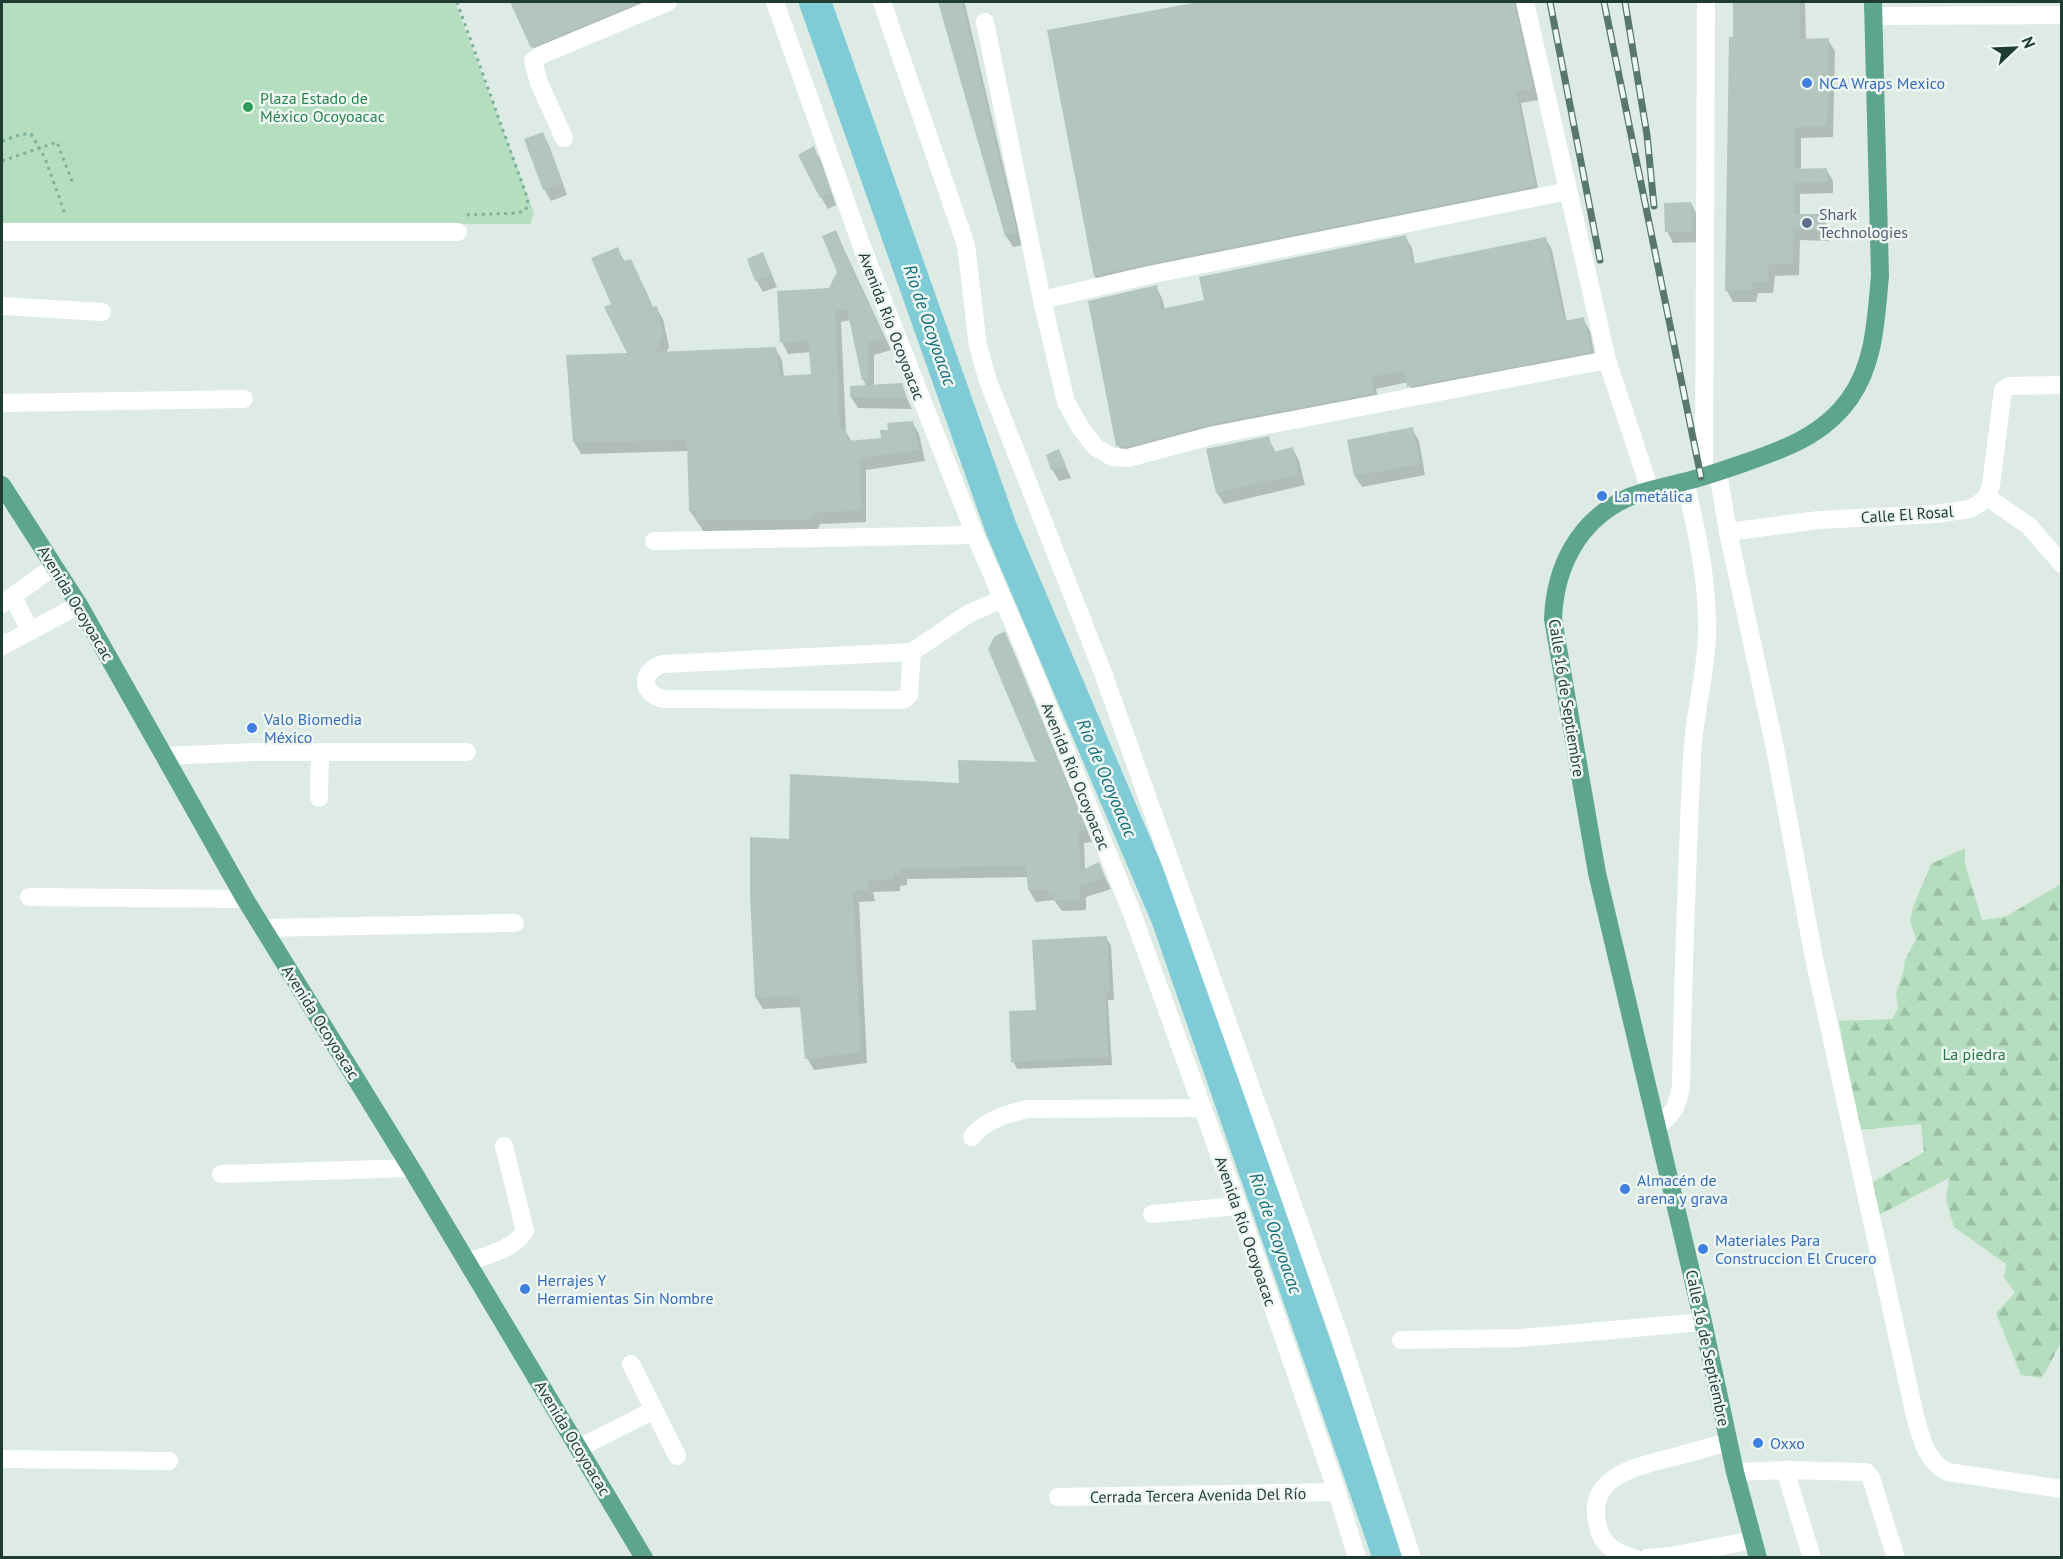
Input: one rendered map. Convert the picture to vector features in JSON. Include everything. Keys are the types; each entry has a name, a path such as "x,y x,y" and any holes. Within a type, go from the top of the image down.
{"main road":[{"name":"Calle 16 de Septiembre","path":"1755,1549 1735,1472 1658,1126 1597,873 1552,619 1553,599 1557,580 1572,545 1609,509 1627,498 1650,490 1685,482 1787,448 1823,427 1851,397 1864,371 1871,348 1880,276 1873,9"},
{"name":"Avenida Ocoyoacac","path":"2,485 79,605 245,899 411,1168 644,1557"}],"street":[{"path":"564,138 539,82 533,61 541,55 668,2"},
{"name":"Avenida Río Ocoyoacac","path":"775,2 862,247 975,535 1132,913 1238,1206 1337,1492 1357,1557"},
{"path":"882,2 966,244 978,346 988,381 1102,673 1336,1326 1412,1557"},
{"path":"1525,2 1607,360 1650,490"},
{"path":"1706,2 1711,474 1728,532 1774,748 1814,958 1915,1416 1924,1445 1933,1462 1948,1472 2061,1489"},
{"path":"1873,9 2061,15"},
{"path":"985,22 1042,300 1066,402 1095,447 1103,453 1120,459 1214,435 1607,360"},
{"path":"1042,300 1149,275 1568,191"},
{"path":"2,232 460,224"},
{"path":"2,306 102,312"},
{"path":"2061,385 2009,386 2003,390 1991,485 1987,497 2029,526 2061,564"},
{"path":"2,403 244,399"},
{"path":"1658,1126 1677,1106 1681,1087 1685,917 1693,738 1707,634 1704,583 1698,539 1685,482"},
{"name":"Calle El Rosal","path":"1728,532 1820,520 1935,514 1970,509 1987,497"},
{"path":"654,541 975,535"},
{"path":"30,631 7,600 55,566"},
{"path":"912,651 909,695 903,700 664,699 650,694 646,683 646,675 650,670 663,664 912,651 968,614 1002,599"},
{"path":"2,646 79,605"},
{"path":"319,798 320,752"},
{"path":"164,756 320,752 467,752"},
{"path":"28,897 245,899"},
{"path":"263,928 515,923"},
{"path":"972,1137 985,1126 1011,1112 1028,1109 1203,1108"},
{"path":"468,1262 510,1246 525,1231 504,1146"},
{"path":"221,1174 411,1168"},
{"path":"1152,1214 1238,1206"},
{"path":"1401,1340 1522,1338 1703,1322"},
{"path":"631,1364 677,1456"},
{"path":"579,1448 654,1410"},
{"path":"1634,1557 1620,1554 1608,1547 1598,1530 1594,1512 1598,1497 1608,1483 1619,1474 1637,1466 1729,1442"},
{"path":"2,1459 169,1461"},
{"path":"1735,1472 1785,1470 1866,1472 1871,1478 1896,1557"},
{"path":"1785,1470 1812,1557"},
{"name":"Cerrada Tercera Avenida Del Río","path":"1058,1497 1337,1492"},
{"path":"1647,1557 1755,1549"}],"path":[{"path":"457,2 528,205 525,211 460,224"},
{"path":"2,141 22,134 31,134 49,168 65,214"},
{"path":"2,161 57,142 73,184"}],"green space":[{"name":"Plaza Estado de México Ocoyoacac","path":"2,2 455,2 534,213 530,224 2,227"},
{"name":"La piedra","path":"1965,848 1965,864 1982,920 2005,917 2061,884 2062,1341 2042,1378 2021,1375 1996,1313 2015,1293 2004,1277 2006,1264 1954,1227 1946,1200 1949,1178 1879,1215 1871,1183 1924,1152 1921,1124 1859,1130 1839,1021 1892,1019 1898,1008 1896,993 1905,960 1916,939 1910,920 1931,864"}],"building":[{"path":"510,2 640,2 531,48"},
{"path":"938,2 962,2 1017,233 1005,236"},
{"path":"1198,2 1514,2 1533,88 1516,91 1535,186 1094,276 1047,30"},
{"path":"1733,2 1800,2 1800,39 1829,38 1827,126 1795,127 1795,169 1827,168 1828,182 1794,183 1794,214 1823,214 1823,230 1794,229 1793,264 1769,264 1767,282 1752,282 1750,290 1725,291 1729,37 1733,37"},
{"path":"543,132 562,183 543,190 524,139"},
{"path":"814,146 831,193 820,198 798,155"},
{"path":"1691,202 1693,231 1665,232 1664,203"},
{"path":"836,230 885,338 868,343 868,379 862,380 847,309 835,310 840,429 846,429 847,441 881,438 880,430 888,430 887,423 913,421 919,450 860,458 861,510 814,513 811,520 696,520 696,510 689,511 687,440 573,442 566,355 627,353 604,307 611,304 591,258 618,247 623,261 631,259 653,307 657,306 663,335 655,352 776,347 780,376 811,374 808,340 780,343 777,291 829,288 837,272 822,236"},
{"path":"1406,235 1412,264 1546,237 1564,321 1584,317 1591,352 1407,387 1404,370 1371,377 1374,393 1212,424 1127,447 1116,446 1088,301 1157,285 1161,309 1204,300 1199,277"},
{"path":"763,252 772,275 755,281 747,259"},
{"path":"902,383 907,398 850,397 850,386"},
{"path":"1413,427 1420,464 1354,476 1347,440"},
{"path":"1269,436 1273,452 1293,447 1299,474 1216,493 1206,449"},
{"path":"1059,449 1066,466 1051,470 1046,455"},
{"path":"1005,631 1086,831 1079,831 1080,871 1099,862 1105,877 1080,886 1080,899 1054,900 1054,894 1050,896 1047,889 1028,890 1026,866 901,868 901,874 894,874 894,879 867,881 869,890 853,891 861,1052 805,1059 799,995 755,998 750,896 750,837 789,839 790,774 959,783 958,760 1036,762 988,649 994,637"},
{"path":"1107,936 1110,992 1105,993 1108,1057 1011,1062 1009,1011 1036,1010 1032,940"}],"waterway":[{"name":"Rio de Ocoyoacac","path":"815,2 1001,528 1167,918 1389,1558"}],"railway":[{"path":"1550,2 1600,260"},
{"path":"1604,2 1701,477"},
{"path":"1625,2 1647,135 1654,206"}],"place":[{"name":"NCA Wraps Mexico","path":"1807,83"},
{"name":"Plaza Estado de México Ocoyoacac","path":"248,107"},
{"name":"Shark Technologies","path":"1807,223"},
{"name":"La metálica","path":"1602,496"},
{"name":"Valo Biomedia México","path":"252,728"},
{"name":"Almacén de arena y grava","path":"1625,1189"},
{"name":"Materiales Para Construccion El Crucero","path":"1703,1249"},
{"name":"Herrajes Y Herramientas Sin Nombre","path":"525,1289"},
{"name":"Oxxo","path":"1758,1443"}]}
